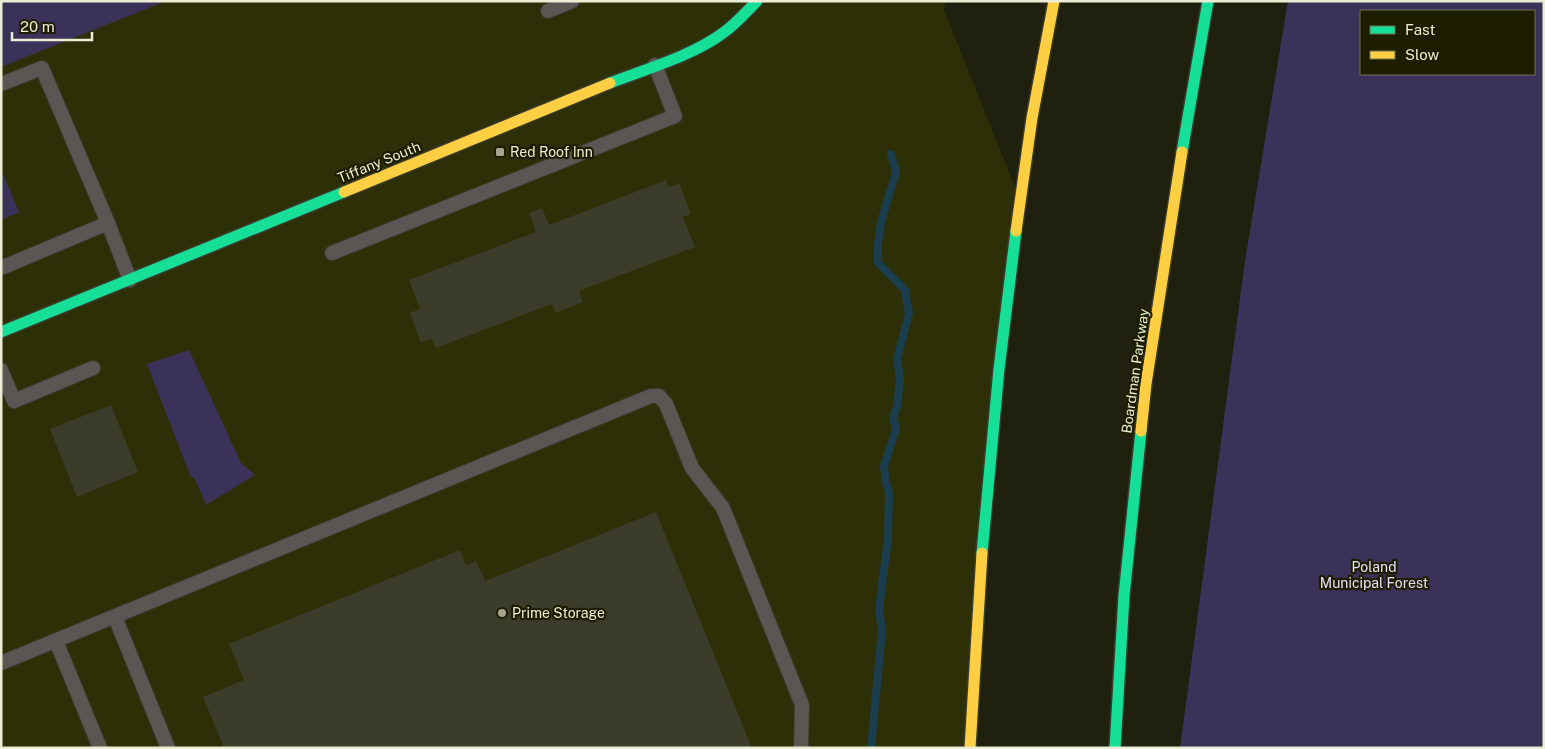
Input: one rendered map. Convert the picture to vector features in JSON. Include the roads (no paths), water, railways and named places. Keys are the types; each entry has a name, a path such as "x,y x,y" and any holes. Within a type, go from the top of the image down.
{"main road":[{"name":"Tiffany South","path":"1,332 655,65 692,52 708,44 740,21 757,1"},
{"path":"970,748 974,654 990,442 1019,197 1049,1"},
{"path":"1042,54 1054,1"},
{"name":"Boardman Parkway","path":"1115,748 1124,596 1146,384 1208,1"}],"lane":[{"path":"548,11 572,1"},
{"path":"332,253 675,116 655,65"},
{"path":"1,84 42,68 108,223 130,280"},
{"path":"1,268 108,223"},
{"path":"1,370 14,401 94,368"},
{"path":"1,663 651,396 660,396 666,404 692,468 723,508 802,705 800,748"},
{"path":"115,617 168,748"},
{"path":"56,641 100,748"}],"waterway":[{"path":"871,748 882,631 879,609 888,538 889,493 884,466 896,429 893,417 897,407 900,378 897,359 909,314 905,290 878,263 881,222 896,172 891,154"}],"place":[{"name":"Red Roof Inn","path":"500,152"},
{"name":"Prime Storage","path":"502,613"}],"park label":[{"name":"Poland Municipal Forest","path":"1374,576"}]}
